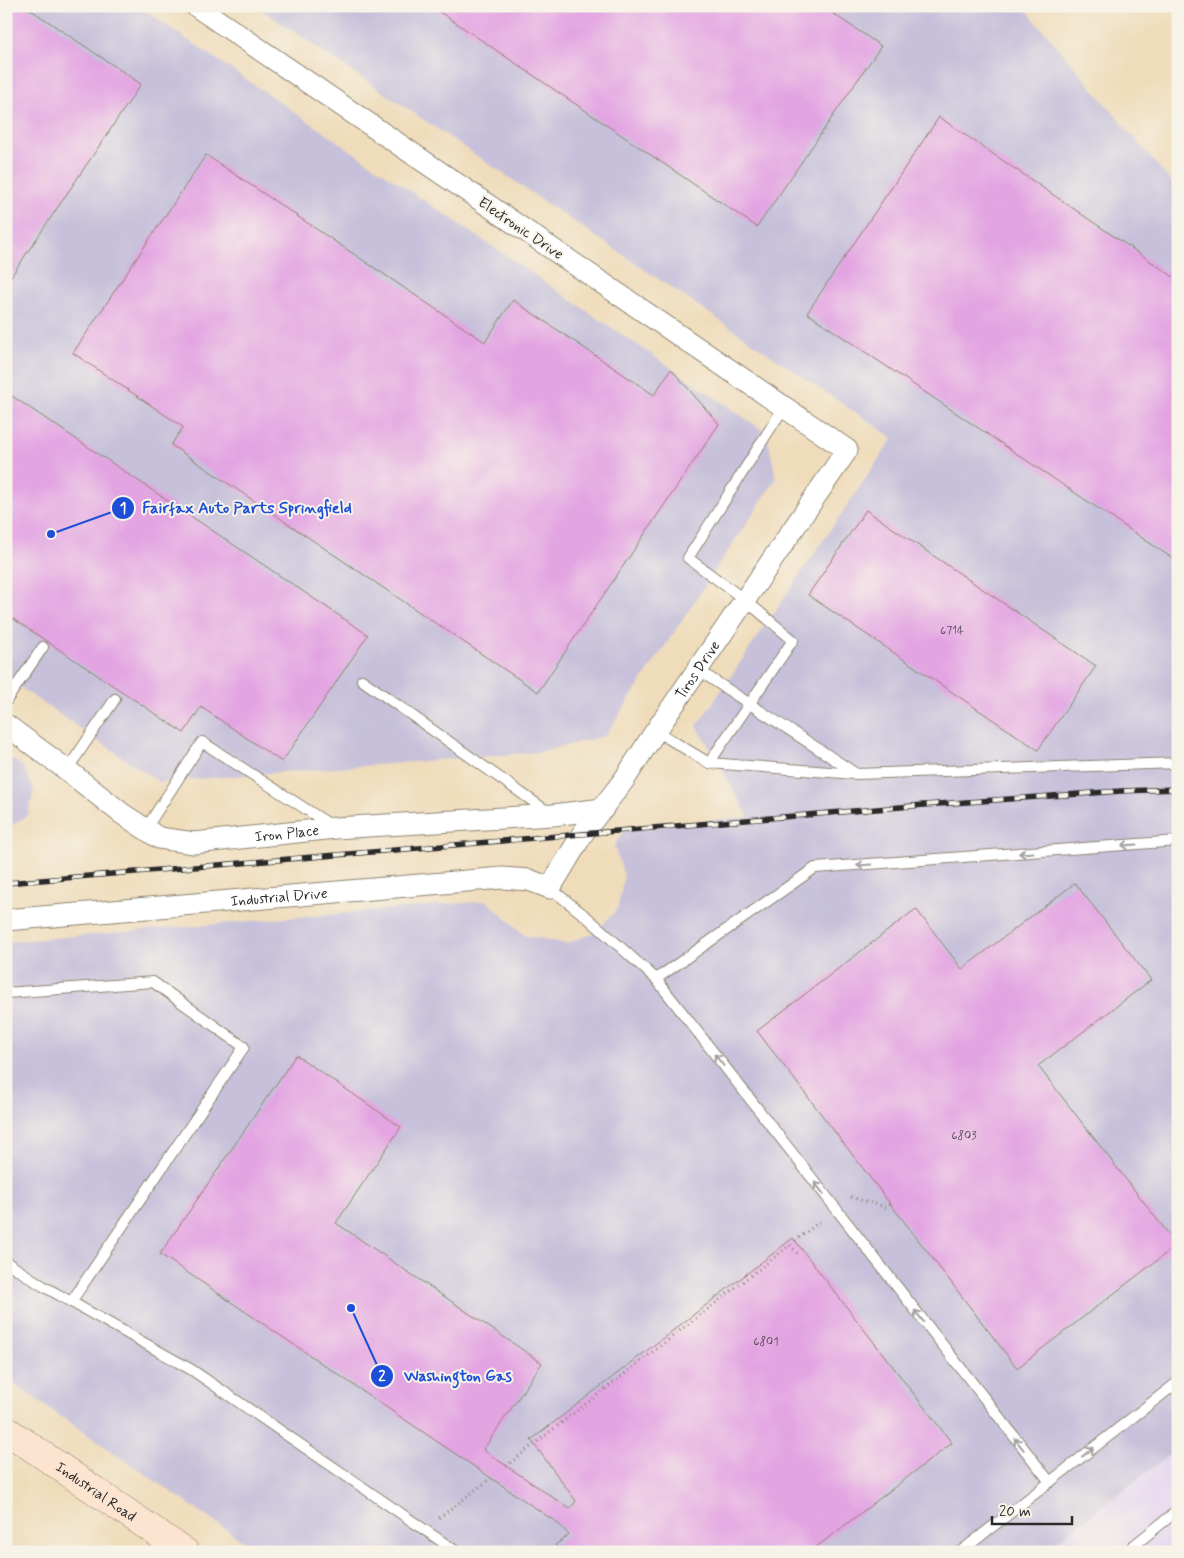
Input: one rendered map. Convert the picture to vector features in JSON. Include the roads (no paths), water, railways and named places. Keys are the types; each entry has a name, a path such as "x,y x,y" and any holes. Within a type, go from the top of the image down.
{"street":[{"name":"Electronic Drive","path":"196,6 847,450"},
{"name":"Tiros Drive","path":"550,888 583,833 624,780 847,450"},
{"name":"Iron Place","path":"6,725 145,830 159,838 194,843 335,828 553,816 603,809"},
{"name":"Industrial Drive","path":"6,920 502,878 530,880 550,888"},
{"name":"Industrial Road","path":"6,1430 185,1552"}],"lane":[{"path":"709,763 793,640 745,600 688,558 784,408"},
{"path":"6,702 43,647"},
{"path":"698,670 856,774"},
{"path":"362,680 553,816"},
{"path":"67,770 115,700"},
{"path":"656,731 709,763 856,774 1178,763"},
{"path":"145,830 202,742 335,828"},
{"path":"656,979 815,868 1178,841"},
{"path":"550,888 589,919 656,979 1050,1482"},
{"path":"6,993 153,982 244,1047 71,1302"},
{"path":"6,1262 43,1286 192,1370 457,1552"},
{"path":"960,1552 1178,1382"},
{"path":"1130,1552 1132,1547 1178,1510"}],"railway":[{"path":"1172,6 1178,13"},
{"path":"6,883 924,805 1121,791 1178,789"}],"place":[{"name":"Fairfax Auto Parts Springfield","path":"51,534"},
{"name":"Washington Gas","path":"351,1308"}]}
